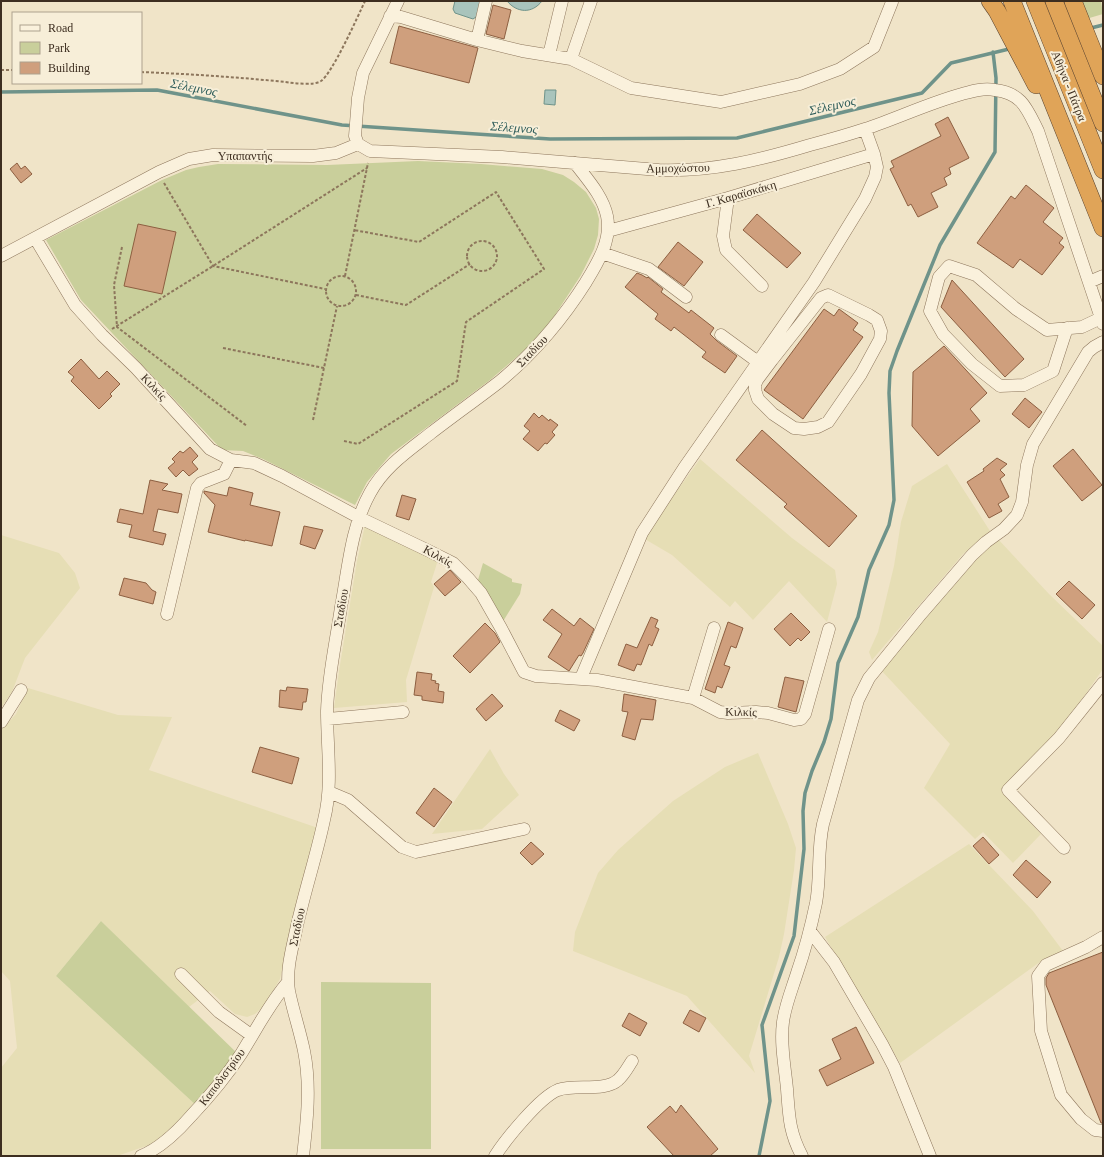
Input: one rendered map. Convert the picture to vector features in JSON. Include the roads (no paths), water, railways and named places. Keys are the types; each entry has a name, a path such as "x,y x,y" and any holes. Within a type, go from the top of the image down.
{"highway":[{"path":"990,1 997,11 1072,149"},
{"path":"1012,1 1103,228"},
{"name":"Αθήνα - Πάτρα","path":"1035,1 1103,170"},
{"name":"Αθήνα - Πάτρα","path":"1054,1 1103,123"},
{"path":"1073,1 1103,76"}],"street":[{"path":"357,140 358,98 363,72 398,1"},
{"path":"477,40 486,1"},
{"path":"548,55 562,1"},
{"path":"571,59 591,1"},
{"path":"390,16 401,17 477,40 571,59 631,88 720,102 800,84 840,69 874,47 892,2"},
{"name":"Αμμοχώστου","path":"357,140 370,151 479,156 674,171 732,166 770,157 865,129 941,100 988,89 1005,92 1019,99 1028,110 1038,131 1089,282"},
{"path":"581,678 642,534 684,468 814,282 865,199 876,172 876,163 865,129"},
{"name":"Υπαπαντής","path":"1,256 158,172 189,159 213,156 313,156 336,153 357,140"},
{"name":"Γ. Καραϊσκάκη","path":"608,231 728,198 874,154"},
{"name":"Σταδίου","path":"303,1156 308,1103 307,1066 292,1007 288,982 290,959 300,911 321,836 329,792 329,680 349,561 360,518 370,492 397,459 498,382 540,345 559,322 592,273 602,253 608,231 607,217 602,202 575,163"},
{"path":"728,198 723,236 726,250 762,286"},
{"name":"Κιλκίς","path":"35,238 75,306 136,368 210,449 231,460 254,464 282,476 360,518 453,563 475,585 484,597 524,672 532,675 581,678 693,698 720,712 768,713 794,720 801,719 805,714 829,629"},
{"path":"602,253 649,269 686,297"},
{"path":"1067,328 1053,370 1024,385 1000,386 972,364 943,334 930,311 938,277 949,266 976,275 1016,309 1047,330 1067,328 1082,327 1102,321 1089,282 1103,276"},
{"path":"775,336 791,335 821,298 828,295 877,320 881,331 880,339 861,374 828,422 818,427 804,429 794,428 772,414 758,399 755,390 757,380 791,335"},
{"path":"721,335 758,362"},
{"path":"802,1156 793,1139 789,1122 782,1032 787,1006 810,931 817,893 819,844 823,824 858,700 874,671 921,614 972,555 986,542 1004,529 1017,515 1022,502 1027,465 1033,444 1088,352 1103,342"},
{"path":"167,614 197,488 201,483 224,474 231,460"},
{"path":"693,698 714,628"},
{"path":"1064,848 1008,790 1059,738 1103,682"},
{"path":"1,722 21,690"},
{"path":"328,719 403,712"},
{"path":"329,792 348,800 402,847 416,852 524,829"},
{"path":"810,931 834,962 882,1044 894,1067 930,1156"},
{"path":"1103,937 1086,948 1046,965 1038,976 1041,1030 1061,1095 1081,1119 1096,1130 1103,1131"},
{"path":"181,974 219,1012 252,1034"},
{"name":"Καποδιστρίου","path":"141,1156 170,1138 189,1119 225,1077 241,1054 277,994 288,982"},
{"path":"495,1156 519,1126 542,1102 553,1093 568,1088 613,1084 619,1080 632,1061"}],"water":[{"path":"455,1 483,1 479,15 473,19 455,13 453,9"},
{"path":"507,1 542,1 534,8 529,10 520,10 515,8"},
{"path":"545,90 556,90 555,105 544,104"}],"waterway":[{"name":"Σέλεμνος","path":"1091,28 1103,25"},
{"name":"Σέλεμνος","path":"1,92 157,90 342,125 550,139 737,138 922,93 951,63 1009,49"},
{"path":"759,1156 770,1101 762,1025 794,936 804,849 803,811 805,793 831,719 838,663 858,617 869,570 889,525 894,500 889,393 890,371 940,245 995,152 996,78 993,52"}]}
